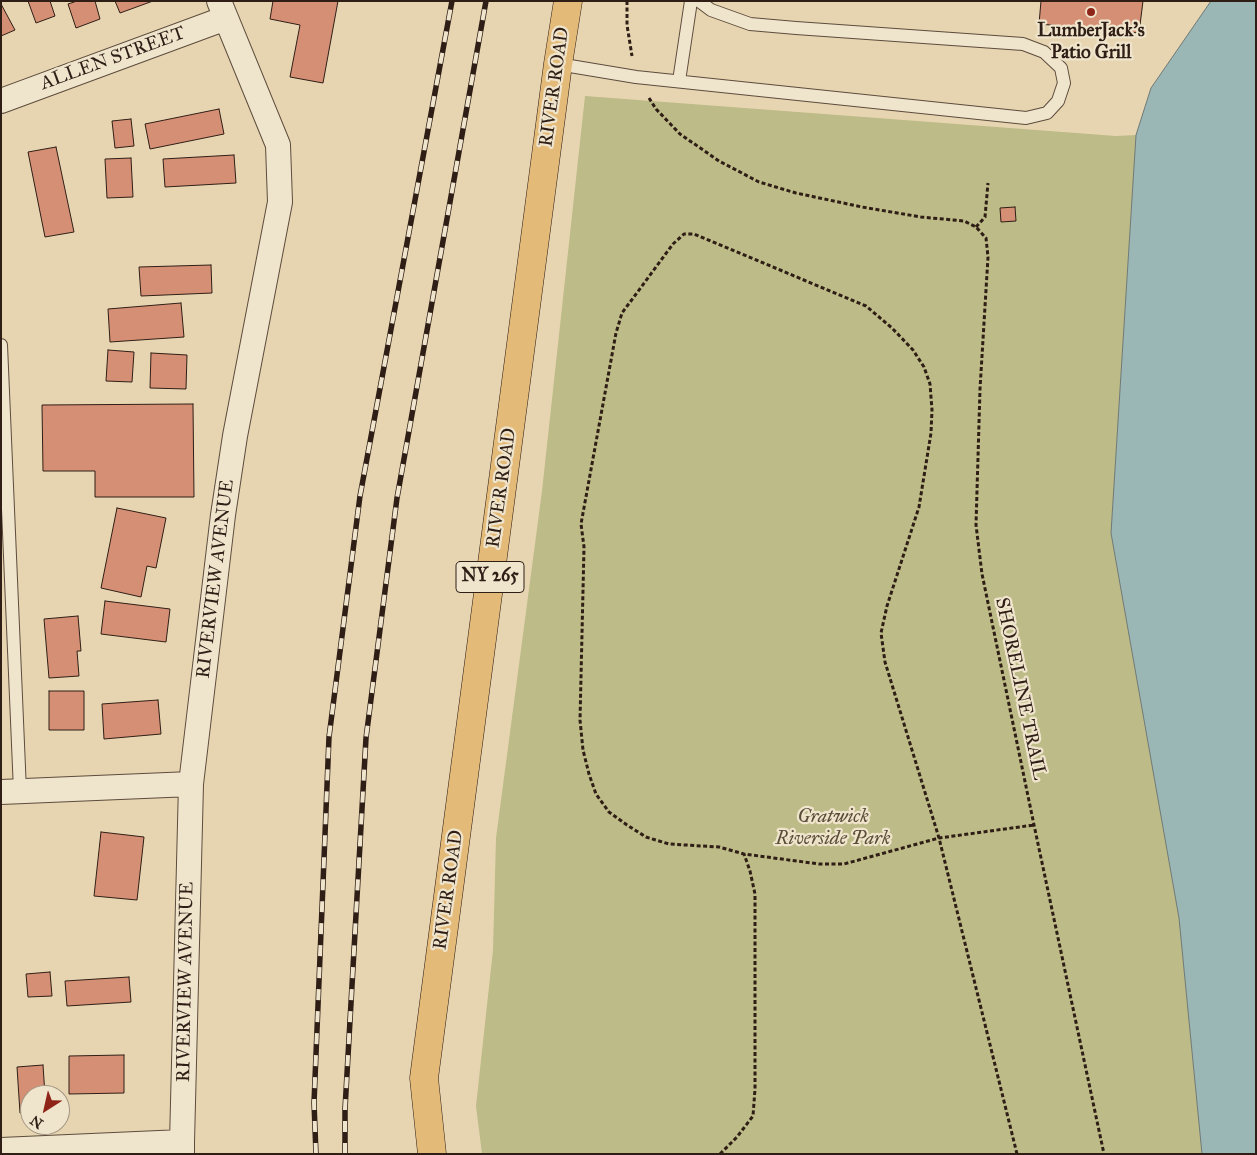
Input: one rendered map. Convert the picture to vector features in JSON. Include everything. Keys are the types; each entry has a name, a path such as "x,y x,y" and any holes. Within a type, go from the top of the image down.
{"main road":[{"name":"RIVER ROAD","path":"432,1154 424,1078 558,64 568,1"}],"street":[{"name":"ALLEN STREET","path":"1,101 222,10"},
{"name":"RIVERVIEW AVENUE","path":"182,1148 190,784 235,436 280,202 278,145 222,10"},
{"path":"10,792 190,784"},
{"path":"1,1150 182,1148"}],"lane":[{"path":"679,81 691,1"},
{"path":"558,64 636,77 1026,118 1047,114 1058,101 1064,83 1061,68 1044,52 1023,44 750,24 711,10 700,1"},
{"path":"1,345 10,792"}],"path":[{"path":"627,1 627,25 636,77 656,109 680,134 719,161 759,182 796,193 862,207 920,217 964,221 976,227 985,217 988,183"},
{"name":"SHORELINE TRAIL","path":"976,227 986,238 988,257 980,389 976,525 982,574 1104,1154"},
{"path":"1018,1154 939,838 885,662 881,633 887,606 919,507 931,433 930,384 924,367 913,350 892,328 866,306 694,234 684,234 673,244 622,313 616,332 581,524 584,547 580,720 583,750 596,794 610,812 627,825 646,837 668,844 719,846 744,854 819,864 844,864 939,838 1034,825"},
{"path":"720,1154 737,1137 753,1116 755,1089 755,894 744,854"}],"green space":[{"name":"Gratwick Riverside Park","path":"585,96 1116,136 1136,135 1111,533 1179,918 1202,1154 482,1154 476,1106 493,950 496,838 542,491"}],"water":[{"path":"1211,1 1256,1 1256,1154 1202,1154 1179,918 1111,533 1136,135 1151,88"}],"building":[{"path":"28,1 50,1 55,16 36,23"},
{"path":"77,1 95,1 100,19 76,28 68,4"},
{"path":"115,1 153,1 120,13"},
{"path":"273,1 338,1 323,83 290,77 300,25 270,19"},
{"name":"LumberJack's Patio Grill","path":"1041,1 1143,1 1139,33 1039,24"},
{"path":"1,4 15,30 1,36"},
{"path":"219,109 224,134 150,149 145,124"},
{"path":"131,119 134,146 115,148 112,121"},
{"path":"56,147 74,232 45,237 28,152"},
{"path":"234,155 236,183 165,187 163,159"},
{"path":"131,158 133,197 107,198 105,159"},
{"path":"1015,207 1016,221 1001,222 1000,208"},
{"path":"211,265 212,293 141,296 139,267"},
{"path":"181,303 184,337 110,342 108,309"},
{"path":"108,350 134,352 132,382 106,381"},
{"path":"151,353 187,355 186,389 150,388"},
{"path":"193,404 194,497 95,497 95,471 43,471 42,405"},
{"path":"117,508 166,518 156,568 147,566 141,597 101,588"},
{"path":"105,601 170,609 166,642 101,634"},
{"path":"78,616 81,651 77,651 79,676 49,678 44,619"},
{"path":"49,691 84,691 84,730 49,730"},
{"path":"158,700 161,734 104,739 102,704"},
{"path":"101,832 144,837 137,900 94,896"},
{"path":"50,972 52,996 28,997 26,974"},
{"path":"129,977 131,1002 67,1006 65,981"},
{"path":"124,1055 124,1093 70,1094 69,1056"},
{"path":"43,1065 44,1085 20,1085 20,1113 17,1067"}],"railway":[{"path":"316,1154 314,1103 329,737 360,496 452,1"},
{"path":"345,1154 345,1109 366,738 397,498 486,1"}],"place":[{"name":"LumberJack's Patio Grill","path":"1091,12"}]}
